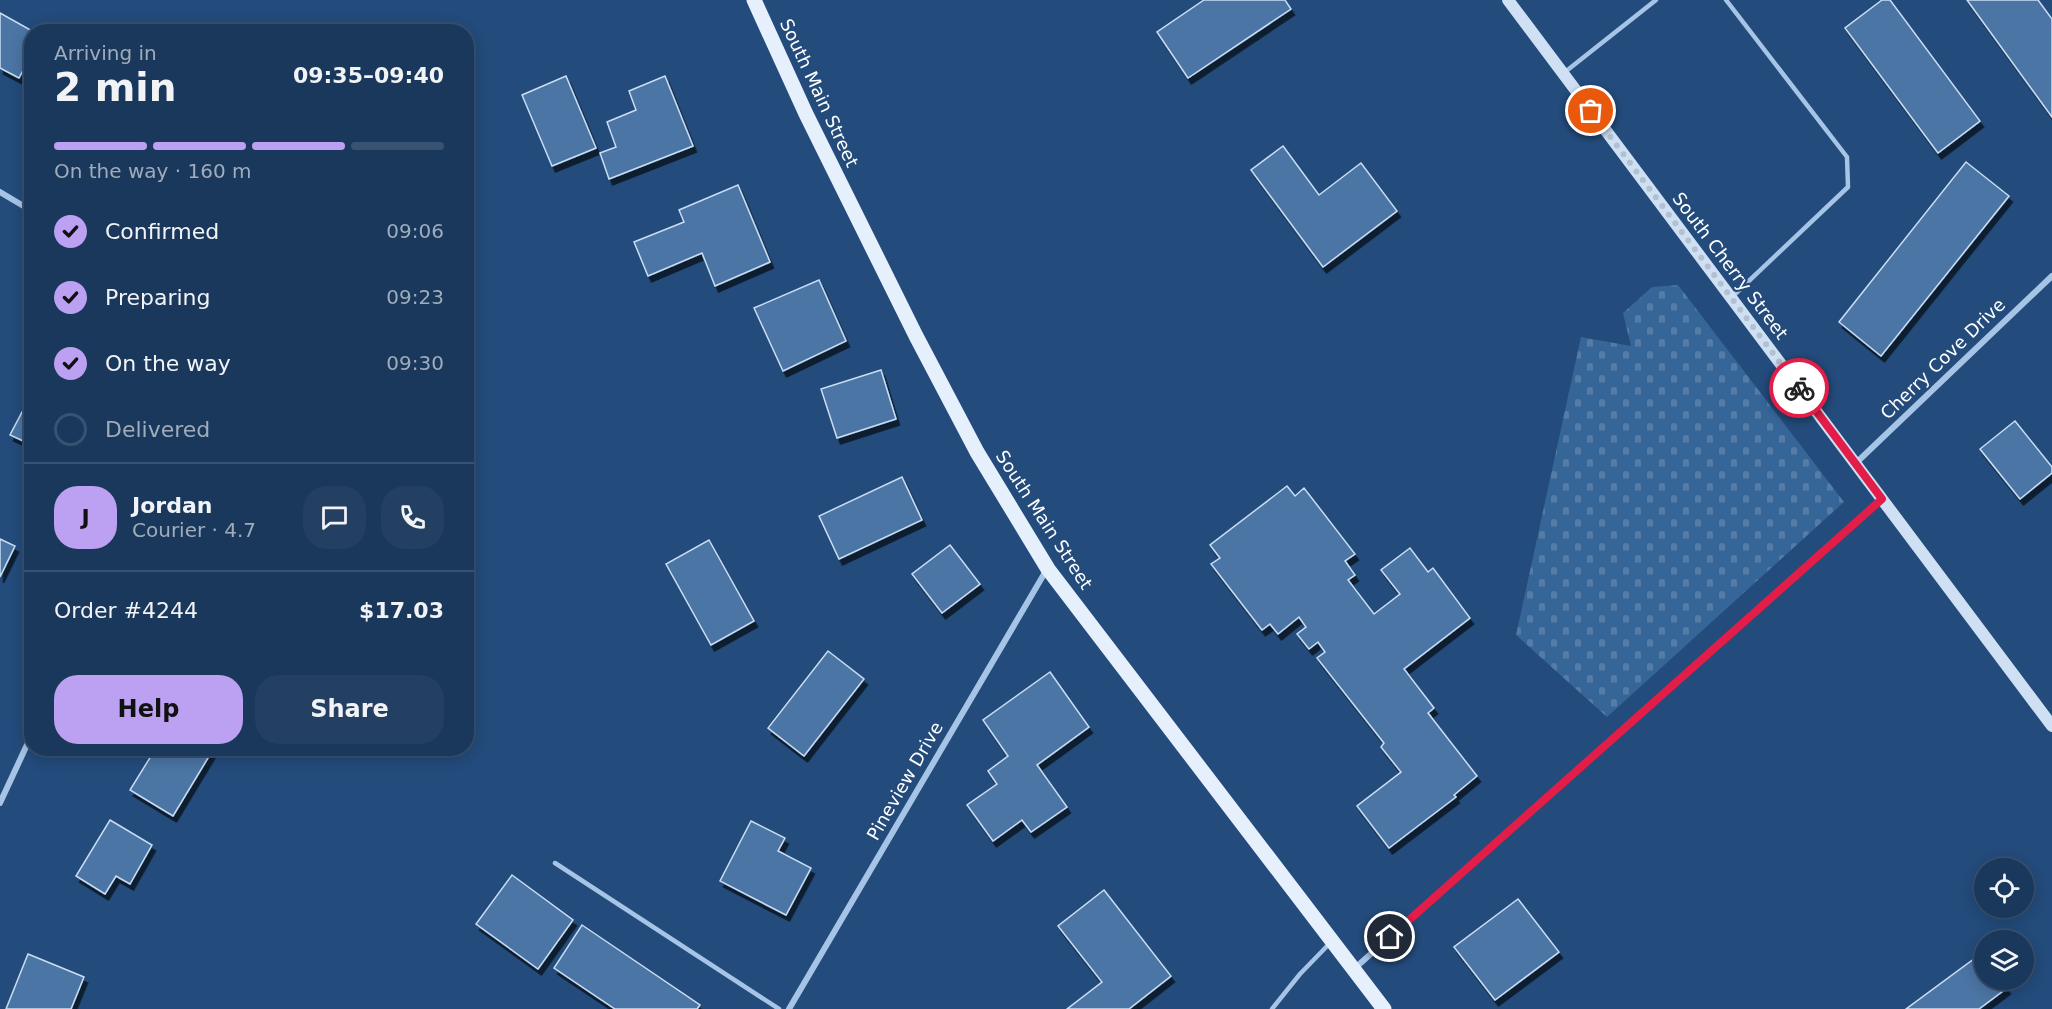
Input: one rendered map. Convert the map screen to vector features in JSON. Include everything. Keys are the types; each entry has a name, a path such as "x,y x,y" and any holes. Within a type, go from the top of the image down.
{"main road":[{"name":"South Main Street","path":"754,0 806,114 916,336 977,452 1048,569 1384,1009"},
{"name":"South Cherry Street","path":"1508,0 2052,726"}],"street":[{"path":"0,192 24,206"},
{"name":"Cherry Cove Drive","path":"1856,463 2052,276"},
{"path":"1355,969 1882,499"},
{"name":"Pineview Drive","path":"789,1009 1048,569"},
{"path":"0,803 24,751"}],"lane":[{"path":"1563,73 1656,0"},
{"path":"1726,0 1848,157 1850,173 1848,187 1731,298"},
{"path":"555,863 779,1009"},
{"path":"1272,1009 1300,974 1333,940"}],"green space":[{"path":"1678,285 1844,502 1607,717 1516,635 1581,337 1631,346 1623,313 1652,287"}],"building":[{"path":"1204,0 1285,0 1291,9 1188,78 1157,32"},
{"path":"1882,0 1890,0 1980,121 1938,153 1845,28"},
{"path":"1967,0 2038,0 2052,19 2052,117"},
{"path":"0,13 24,26 24,68 19,78 0,68"},
{"path":"566,76 596,148 552,166 522,95"},
{"path":"665,76 693,146 609,179 600,153 616,147 607,122 636,110 629,91"},
{"path":"1283,146 1319,195 1361,163 1397,211 1323,267 1251,170"},
{"path":"1966,162 2009,196 1881,356 1839,322"},
{"path":"738,185 770,262 715,286 702,253 648,276 634,242 684,222 679,210"},
{"path":"819,280 846,341 783,371 754,308"},
{"path":"881,370 896,419 837,438 821,389"},
{"path":"24,408 24,441 10,435"},
{"path":"2015,421 2052,467 2052,473 2020,499 1980,449"},
{"path":"902,477 922,520 839,559 819,516"},
{"path":"1287,486 1295,496 1304,488 1355,554 1345,561 1355,575 1348,580 1374,614 1400,594 1381,570 1410,548 1428,572 1433,568 1470,618 1404,669 1434,708 1428,713 1477,776 1454,795 1456,797 1389,848 1357,806 1401,772 1381,747 1384,743 1317,658 1325,652 1318,642 1309,649 1297,634 1306,627 1299,617 1278,634 1270,624 1262,630 1211,564 1220,558 1210,545"},
{"path":"0,539 15,546 0,577"},
{"path":"709,540 754,621 711,645 666,564"},
{"path":"950,545 980,584 942,613 912,574"},
{"path":"828,651 864,679 804,756 768,728"},
{"path":"1050,672 1089,727 1037,765 1067,807 1031,832 1022,820 993,841 967,805 997,784 988,771 1008,756 983,720"},
{"path":"151,756 209,756 173,816 130,790"},
{"path":"110,820 152,845 130,884 116,876 105,894 76,876"},
{"path":"751,821 785,838 778,851 811,868 786,915 720,881"},
{"path":"512,875 573,920 538,969 476,924"},
{"path":"1104,890 1171,976 1129,1009 1067,1009 1102,982 1058,926"},
{"path":"1518,899 1559,952 1495,1000 1454,947"},
{"path":"582,925 700,1005 697,1009 615,1009 554,968"},
{"path":"28,954 84,977 71,1009 6,1009"},
{"path":"1974,959 1974,990 2004,990 1979,1009 1906,1009"}],"way so far":[{"path":"1591,111 1799,388"}],"route":[{"path":"1390,937 1882,499 1799,388"}]}
